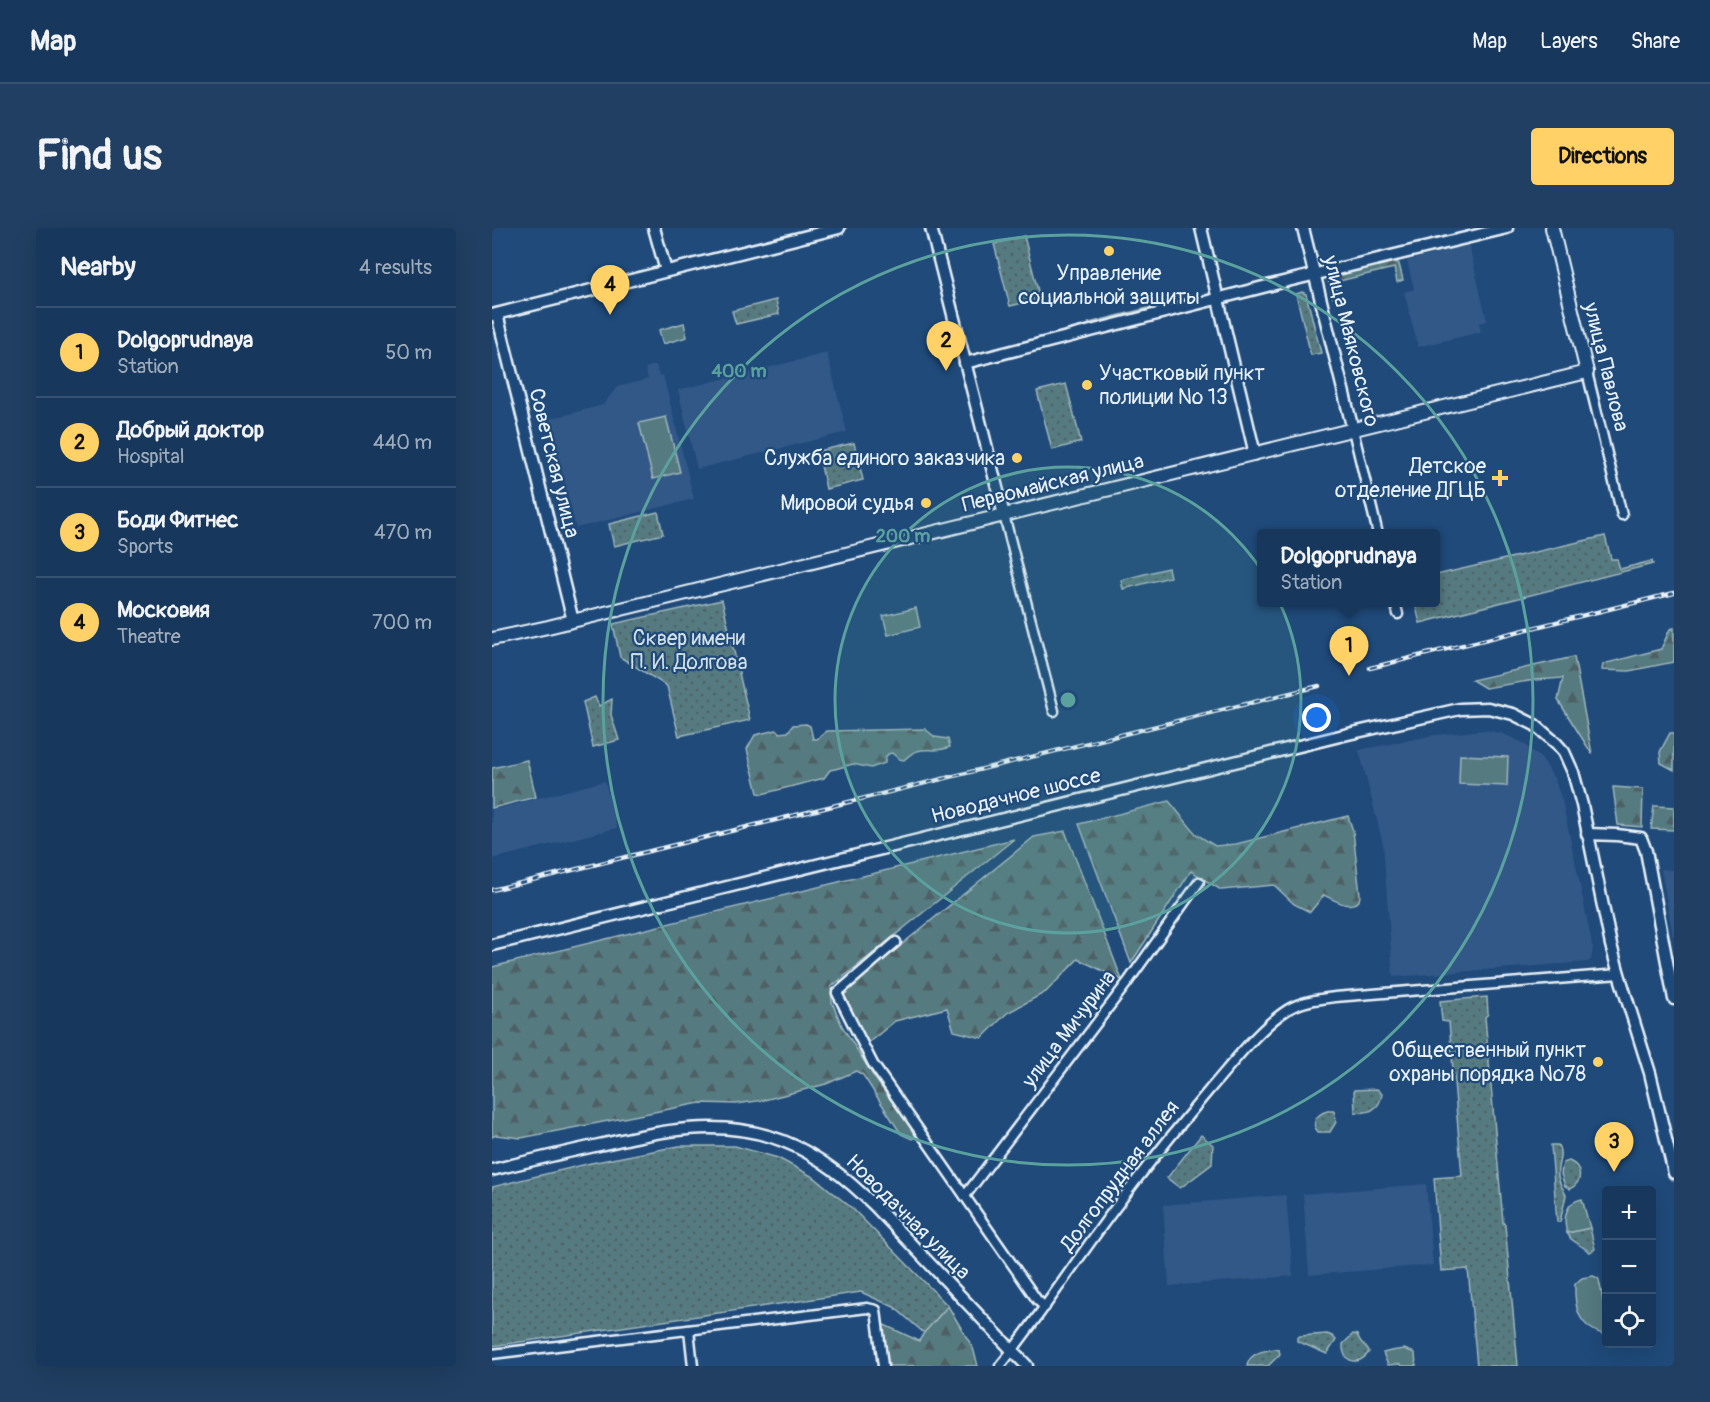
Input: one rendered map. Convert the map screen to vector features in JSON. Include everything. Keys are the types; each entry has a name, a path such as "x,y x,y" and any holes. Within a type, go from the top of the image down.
{"main road":[{"name":"улица Павлова","path":"1552,228 1587,372"},
{"name":"Первомайская улица","path":"492,639 1587,372"}],"street":[{"path":"654,228 666,271"},
{"path":"495,315 838,228"},
{"path":"931,228 1054,711"},
{"path":"1201,228 1256,454"},
{"name":"улица Маяковского","path":"1303,228 1377,529"},
{"path":"966,363 1219,298 1507,228"},
{"name":"Советская улица","path":"495,315 573,621"},
{"name":"улица Павлова","path":"1587,372 1622,515"},
{"path":"1396,607 1398,614"},
{"name":"Новодачное шоссе","path":"492,945 1164,779 1446,712 1474,708 1500,710 1523,718 1546,733 1564,752 1573,772 1619,974 1650,1073 1674,1173"},
{"path":"1587,834 1626,835 1641,838 1646,851 1674,999"},
{"name":"улица Мичурина","path":"965,1196 1126,983 1199,882"},
{"path":"896,942 837,993 873,1064 1037,1300 1045,1307"},
{"name":"Долгопрудная аллея","path":"1000,1366 1177,1129 1234,1061 1279,1016 1295,1006 1335,997 1619,974"},
{"name":"Новодачная улица","path":"492,1170 684,1128 720,1127 758,1133 782,1140 812,1155 850,1183 875,1206 1027,1366"},
{"path":"492,1354 867,1308 876,1310 880,1315 883,1366"},
{"path":"689,1330 693,1366"}],"shaded area":[{"path":"1469,245 1487,321 1479,323 1481,332 1418,347 1404,292 1414,289 1407,261"},
{"path":"827,353 847,432 697,469 678,390"},
{"path":"656,365 659,376 663,375 694,499 576,528 549,419 603,405 617,387 648,379 645,368"},
{"path":"1485,730 1504,734 1523,743 1543,760 1554,778 1562,800 1593,948 1591,960 1393,977 1383,844 1359,750 1435,735"},
{"path":"605,781 617,828 492,859 492,810"},
{"path":"1661,869 1674,870 1674,936 1673,936"},
{"path":"1426,1184 1433,1265 1309,1275 1303,1194"},
{"path":"1286,1195 1293,1276 1169,1286 1163,1205"}],"green space":[{"path":"1024,236 1040,299 1010,306 994,244"},
{"path":"1395,260 1399,264 1403,280 1397,282 1394,268 1335,282 1338,297 1333,298 1327,276"},
{"path":"1302,292 1306,294 1321,353 1311,355 1296,294"},
{"path":"1195,296 1196,299 1093,325 1089,323"},
{"path":"776,300 779,314 736,324 732,311"},
{"path":"684,323 687,337 663,344 659,330"},
{"path":"1066,384 1081,442 1052,450 1037,391"},
{"path":"666,417 680,472 653,479 639,423"},
{"path":"854,443 863,480 826,489 818,451"},
{"path":"658,512 663,534 614,546 609,524"},
{"path":"1605,536 1611,559 1617,559 1620,569 1652,561 1653,564 1420,623 1416,607 1440,607 1440,574"},
{"path":"1168,568 1170,577 1123,589 1121,580"},
{"name":"Сквер имени П. И. Долгова","path":"722,600 750,720 679,736 667,686 620,657 613,624"},
{"path":"916,608 920,627 888,635 883,616"},
{"path":"1674,628 1674,662 1629,671 1602,670 1603,664 1661,649 1670,629"},
{"path":"1574,657 1592,754 1558,700 1563,678 1485,688 1472,680"},
{"path":"595,697 599,706 612,699 611,715 619,740 593,747 583,702"},
{"path":"793,725 810,726 813,739 817,739 827,731 925,729 935,737 948,739 950,747 921,750 904,760 892,753 885,758 885,763 871,768 853,764 830,770 824,778 762,794 758,793 747,749 755,735 776,730 780,733 788,732"},
{"path":"1670,733 1674,733 1674,770 1661,763 1660,752"},
{"path":"1460,755 1508,757 1507,786 1459,784"},
{"path":"527,760 536,797 492,808 492,768"},
{"path":"1613,787 1643,789 1642,827 1618,825"},
{"path":"1169,801 1196,834 1215,846 1236,844 1348,816 1353,831 1359,901 1350,905 1324,895 1310,912 1294,904 1274,885 1221,890 1191,871 1131,963 1079,824"},
{"path":"1654,806 1674,807 1674,830 1651,829"},
{"path":"1065,831 1122,980 1078,959 1046,992 1007,1013 982,1038 954,1031 947,1008 895,1021 868,1043 842,993 1034,837"},
{"path":"1014,839 831,987 832,1002 842,1026 874,1077 917,1136 912,1139 901,1134 863,1075 856,1071 826,1084 764,1100 736,1104 700,1103 521,1138 496,1135 492,1137 492,967"},
{"path":"1487,997 1488,1014 1485,1017 1518,1366 1477,1366 1468,1269 1441,1271 1434,1178 1462,1176 1449,1022 1442,1021 1440,1001"},
{"path":"1377,1089 1382,1094 1376,1107 1365,1112 1355,1112 1354,1090"},
{"path":"1327,1111 1334,1111 1336,1122 1330,1132 1318,1132 1315,1125 1316,1119"},
{"path":"1201,1135 1213,1145 1212,1164 1180,1188 1167,1178"},
{"path":"1551,1145 1558,1145 1560,1149 1558,1176 1566,1195 1560,1222 1557,1222"},
{"path":"679,1146 735,1146 778,1158 815,1178 853,1209 948,1306 924,1333 894,1307 861,1292 492,1346 492,1187 591,1163"},
{"path":"1569,1161 1577,1167 1580,1175 1577,1183 1570,1189 1565,1186 1561,1174 1563,1163"},
{"path":"1582,1199 1590,1228 1567,1233 1565,1222 1569,1207"},
{"path":"1590,1228 1595,1249 1590,1252 1571,1239 1567,1233"},
{"path":"1593,1276 1599,1280 1602,1295 1602,1334 1590,1328 1577,1309 1575,1284 1582,1278"},
{"path":"948,1306 973,1348 978,1366 884,1366 878,1322 919,1341"},
{"path":"1327,1334 1336,1340 1327,1354 1297,1341 1300,1336"},
{"path":"1353,1334 1357,1335 1369,1352 1357,1361 1348,1359 1343,1351 1343,1344"},
{"path":"1276,1349 1280,1354 1268,1366 1247,1366 1254,1355"},
{"path":"1404,1349 1415,1353 1416,1366 1388,1365 1383,1353"}],"railway":[{"path":"1370,668 1674,593"},
{"path":"492,890 1319,686"}],"place":[{"name":"Управление социальной защиты","path":"1109,251"},
{"name":"Московия","path":"610,315"},
{"name":"Добрый доктор","path":"946,371"},
{"name":"Участковый пункт полиции № 13","path":"1087,385"},
{"name":"Служба единого заказчика","path":"1017,458"},
{"name":"Детское отделение ДГЦБ","path":"1500,478"},
{"name":"Мировой судья","path":"926,503"},
{"name":"Dolgoprudnaya","path":"1349,676"},
{"name":"Общественный пункт охраны порядка №78","path":"1598,1062"},
{"name":"Боди Фитнес","path":"1614,1172"}]}
